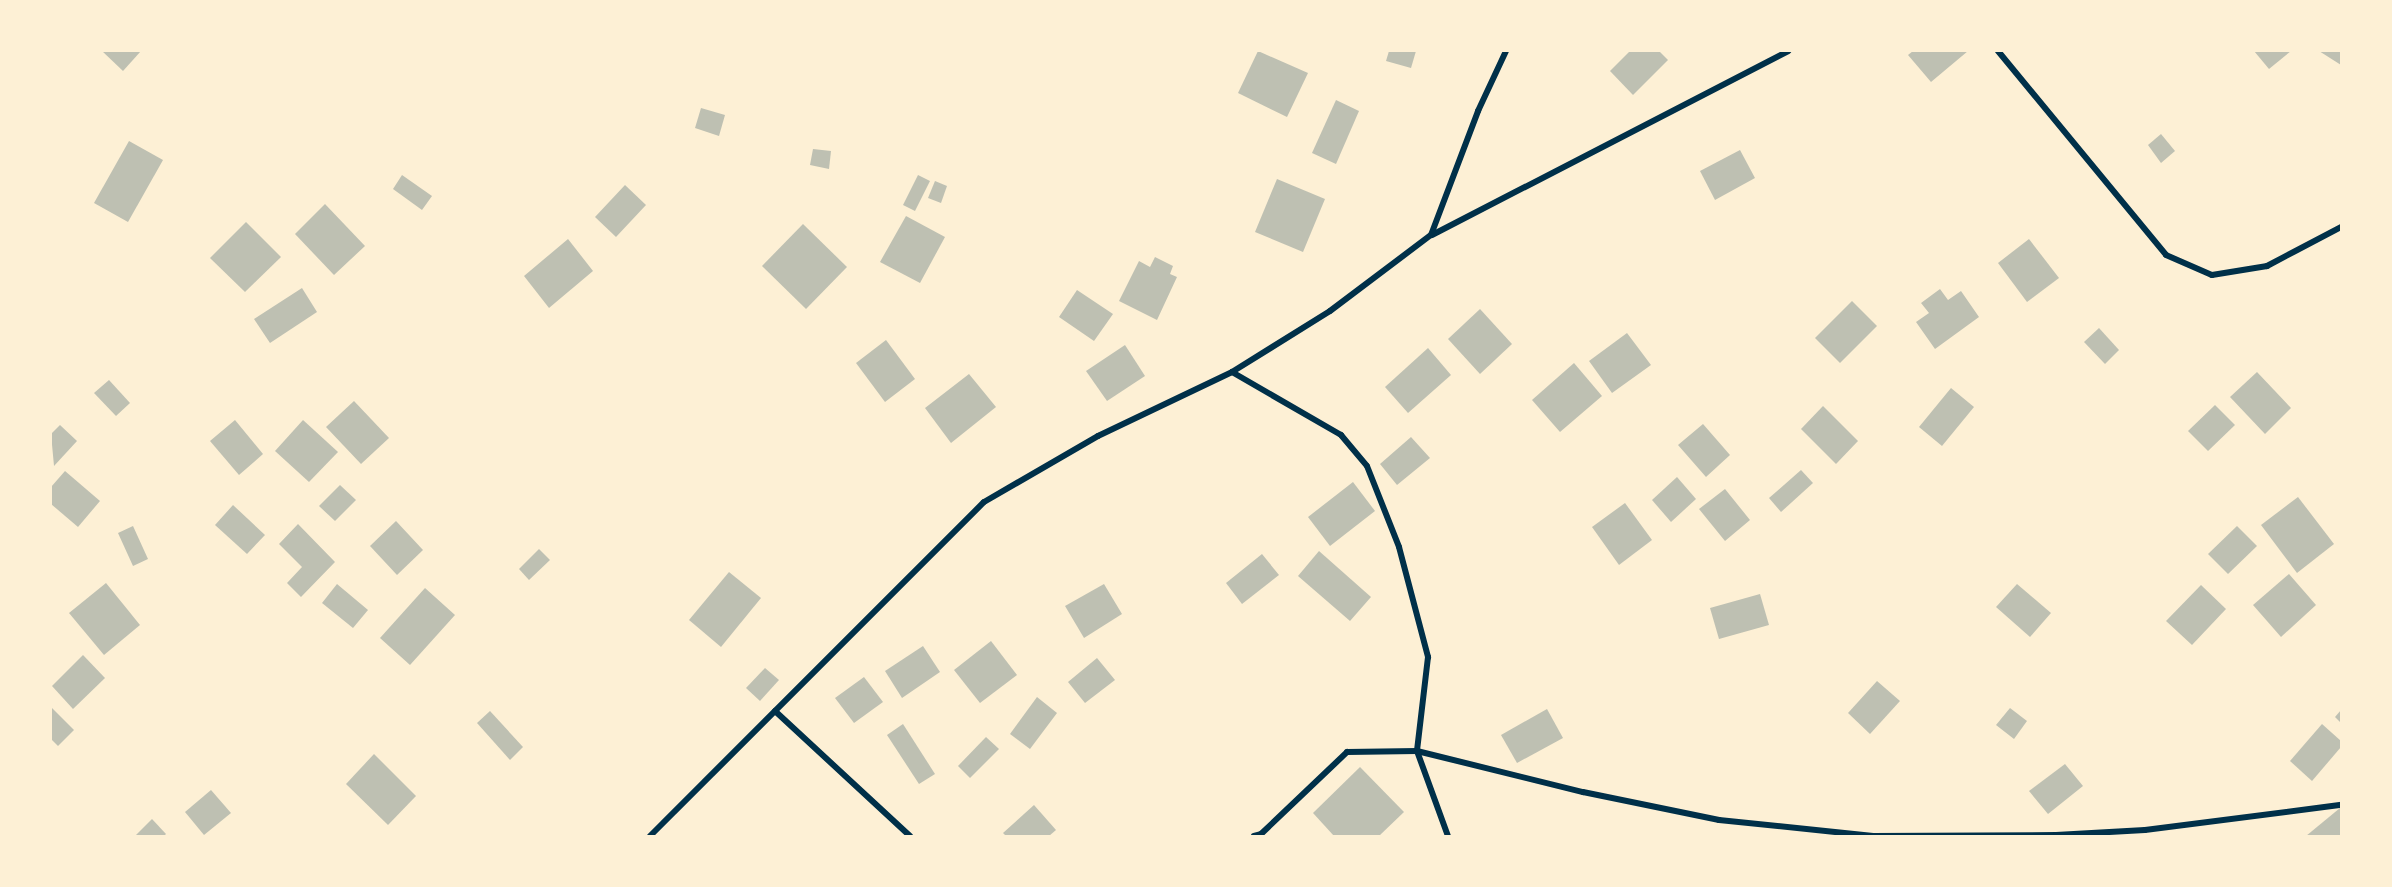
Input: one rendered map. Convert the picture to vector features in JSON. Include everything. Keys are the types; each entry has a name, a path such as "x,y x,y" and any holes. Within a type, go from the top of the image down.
{"street":[{"path":"1431,235 1478,111 1506,51"},
{"path":"650,836 984,502 1098,436 1232,372 1330,311 1431,235 1788,51"},
{"path":"1998,51 2166,255 2212,275 2267,266 2341,226"},
{"path":"1232,372 1341,435 1367,466 1399,547 1428,657 1417,751 1448,836"},
{"path":"775,711 910,836"},
{"path":"1254,836 1261,834 1347,752 1417,751 1583,792 1719,820 1873,836 2134,831 2341,805"}],"building":[{"path":"102,51 141,51 123,71"},
{"path":"1258,51 1308,73 1287,117 1238,93"},
{"path":"1389,51 1416,51 1411,68 1386,61"},
{"path":"1630,51 1659,51 1668,60 1633,95 1610,71"},
{"path":"1913,51 1968,51 1931,82 1908,55"},
{"path":"2254,51 2291,51 2269,69"},
{"path":"2319,51 2341,51 2341,65"},
{"path":"1336,100 1359,111 1336,164 1312,153"},
{"path":"701,108 725,115 719,136 695,128"},
{"path":"2161,134 2175,151 2161,163 2148,145"},
{"path":"129,141 163,160 128,222 94,203"},
{"path":"813,149 831,151 829,169 810,165"},
{"path":"1740,150 1755,178 1715,200 1700,171"},
{"path":"402,175 432,196 422,210 393,189"},
{"path":"918,175 930,181 915,211 903,205"},
{"path":"1277,179 1325,199 1303,252 1255,232"},
{"path":"935,181 947,186 941,203 928,198"},
{"path":"625,185 646,205 616,237 595,217"},
{"path":"325,204 365,246 334,275 295,234"},
{"path":"906,216 945,237 920,283 880,262"},
{"path":"246,222 281,257 245,292 210,258"},
{"path":"803,224 847,267 806,309 762,266"},
{"path":"568,239 593,271 549,308 524,276"},
{"path":"2029,239 2059,278 2027,302 1998,263"},
{"path":"1155,257 1173,266 1170,274 1177,277 1157,320 1119,301 1139,261 1150,267"},
{"path":"302,288 317,312 270,343 254,319"},
{"path":"1940,289 1948,300 1961,291 1979,317 1935,349 1916,322 1929,313 1921,303"},
{"path":"1077,290 1113,314 1094,341 1059,317"},
{"path":"1852,301 1877,326 1840,363 1815,338"},
{"path":"1480,309 1512,344 1480,374 1448,339"},
{"path":"2099,328 2119,350 2105,364 2084,342"},
{"path":"1627,333 1651,365 1612,393 1589,361"},
{"path":"886,340 915,379 885,402 856,363"},
{"path":"1125,345 1145,376 1107,401 1086,371"},
{"path":"1428,348 1451,375 1408,413 1385,387"},
{"path":"1574,363 1602,396 1560,432 1532,400"},
{"path":"2257,372 2291,408 2265,434 2230,397"},
{"path":"969,374 996,407 951,443 925,408"},
{"path":"109,380 130,403 116,416 94,393"},
{"path":"1951,388 1974,407 1942,446 1919,427"},
{"path":"354,401 389,438 361,464 326,427"},
{"path":"2215,405 2235,425 2208,451 2188,431"},
{"path":"1823,406 1858,441 1836,464 1801,429"},
{"path":"235,420 263,454 239,475 210,441"},
{"path":"303,420 338,452 309,482 275,451"},
{"path":"1703,424 1730,455 1706,477 1678,445"},
{"path":"60,425 77,441 54,466 51,434"},
{"path":"1411,437 1430,458 1397,485 1380,464"},
{"path":"1801,470 1813,483 1781,512 1769,498"},
{"path":"65,471 100,501 78,527 51,504 51,487"},
{"path":"1677,477 1696,499 1671,522 1652,500"},
{"path":"1353,482 1375,511 1330,546 1308,517"},
{"path":"340,485 356,500 335,521 319,506"},
{"path":"1725,489 1750,520 1725,541 1699,509"},
{"path":"2298,497 2334,544 2297,573 2261,525"},
{"path":"1625,503 1652,540 1619,565 1592,527"},
{"path":"233,505 265,535 247,554 215,525"},
{"path":"396,521 423,550 397,575 370,546"},
{"path":"298,524 335,562 301,597 287,583 302,567 279,544"},
{"path":"133,526 148,559 133,566 118,533"},
{"path":"2237,526 2257,546 2228,574 2208,554"},
{"path":"539,549 550,560 529,580 519,569"},
{"path":"1319,551 1371,597 1350,621 1298,576"},
{"path":"1262,554 1279,575 1242,604 1226,583"},
{"path":"729,572 761,598 721,647 689,620"},
{"path":"2289,574 2316,605 2281,637 2253,605"},
{"path":"106,583 140,625 104,655 69,613"},
{"path":"337,584 368,610 353,628 322,603"},
{"path":"1104,584 1122,614 1084,638 1065,606"},
{"path":"2017,584 2051,613 2030,637 1996,607"},
{"path":"2201,585 2226,609 2192,645 2166,621"},
{"path":"425,588 455,615 410,665 380,638"},
{"path":"1760,594 1769,625 1719,639 1710,608"},
{"path":"991,641 1017,675 980,703 954,670"},
{"path":"923,646 940,672 902,698 885,671"},
{"path":"83,655 105,678 73,709 52,686"},
{"path":"1097,658 1115,680 1085,703 1068,682"},
{"path":"765,668 779,680 760,701 746,688"},
{"path":"864,677 883,702 854,723 835,698"},
{"path":"1877,681 1900,701 1870,734 1848,713"},
{"path":"1037,697 1057,713 1030,749 1010,734"},
{"path":"51,707 74,730 58,746 51,739"},
{"path":"2010,708 2027,721 2014,739 1996,725"},
{"path":"1547,709 1563,738 1517,763 1501,735"},
{"path":"2341,710 2341,723 2335,717"},
{"path":"490,711 523,747 510,760 477,723"},
{"path":"903,724 935,774 919,784 887,735"},
{"path":"2322,724 2341,741 2341,747 2312,781 2290,761"},
{"path":"986,737 999,749 970,778 958,766"},
{"path":"374,754 416,796 388,825 346,784"},
{"path":"2065,764 2083,786 2048,814 2029,791"},
{"path":"1360,767 1404,812 1379,836 1334,836 1313,813"},
{"path":"211,790 231,813 204,835 185,812"},
{"path":"1034,805 1056,830 1049,836 1006,836 1003,833"},
{"path":"2340,808 2341,836 2306,836"},
{"path":"152,819 166,834 164,836 135,836"}]}
